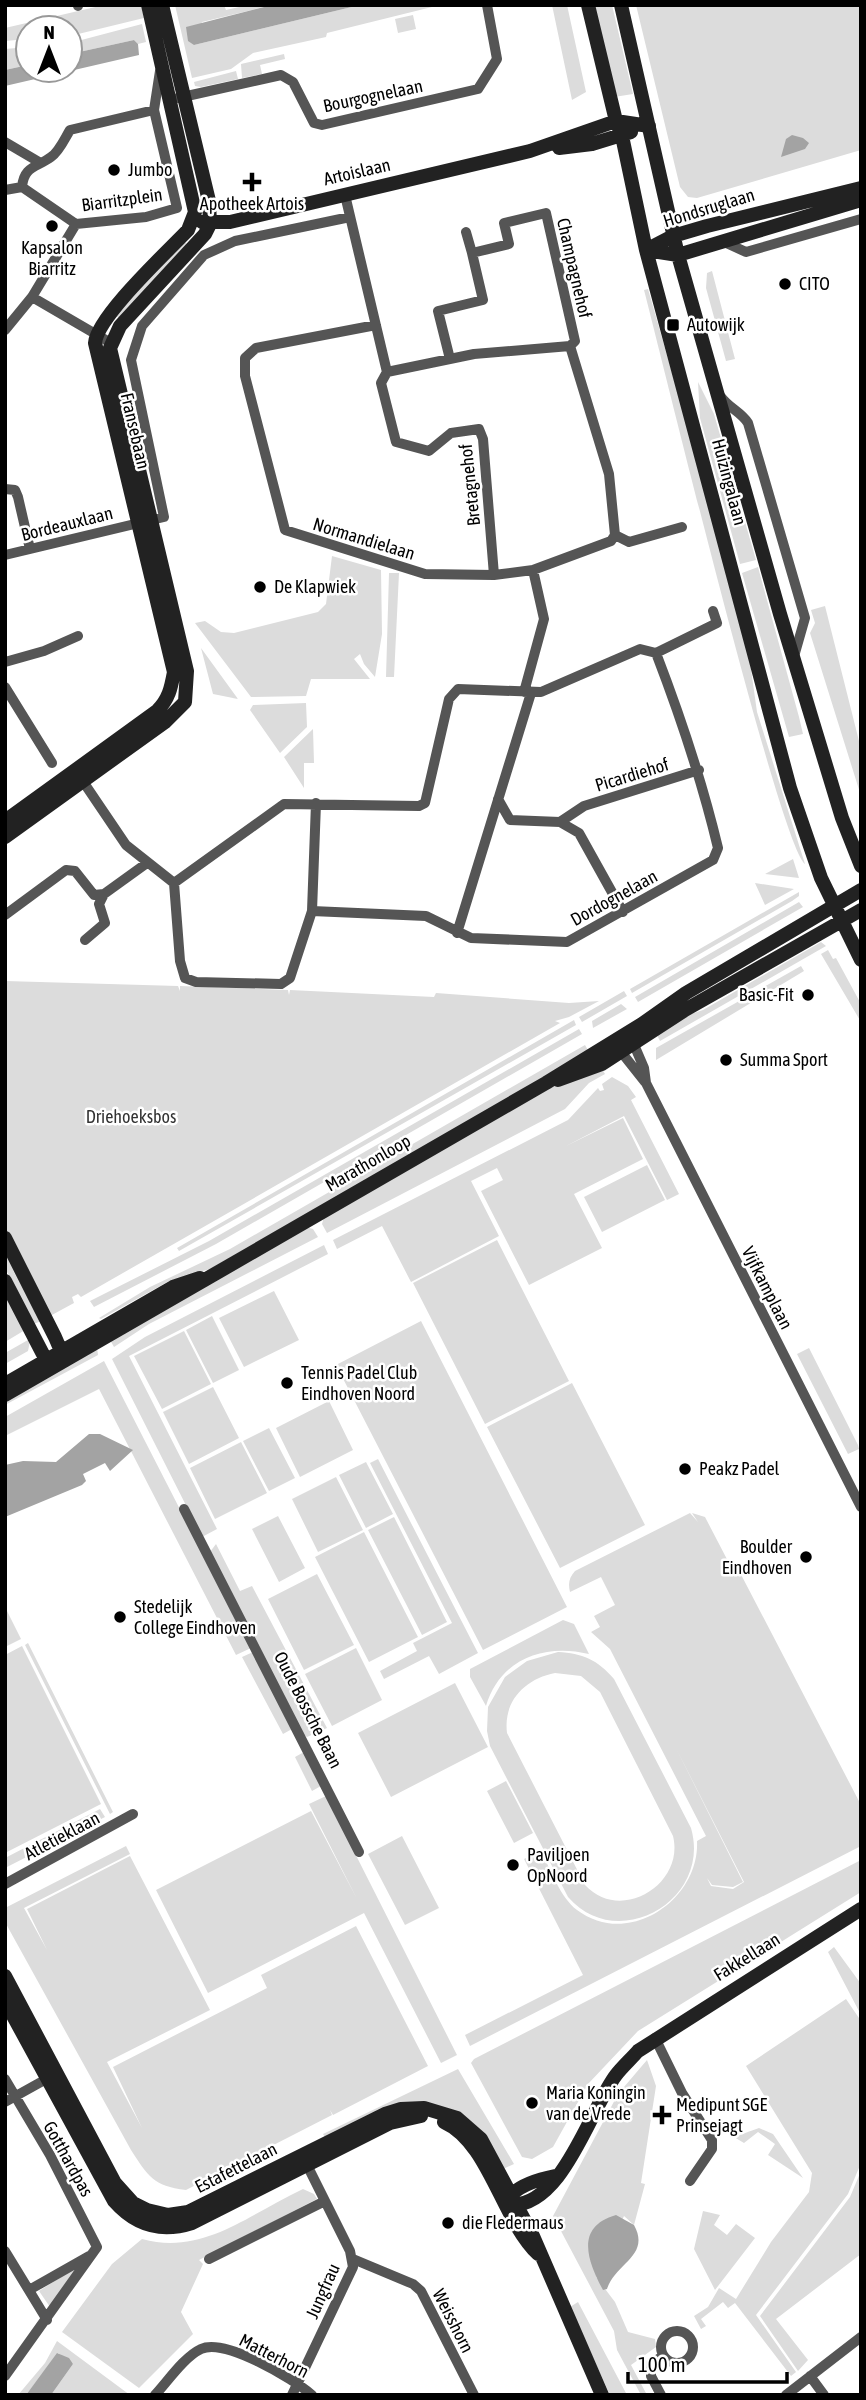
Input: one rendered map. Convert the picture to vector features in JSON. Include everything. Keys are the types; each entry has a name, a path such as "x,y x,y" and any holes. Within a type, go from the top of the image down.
{"street":[{"path":"32,297 111,342 121,326 198,243 210,224 209,201 178,98 161,61 148,5"},
{"path":"96,334 108,315 188,230 193,219 194,204 162,5"},
{"name":"Bourgognelaan","path":"178,98 281,75 293,82 314,123 322,125 478,89 497,59 487,5"},
{"name":"Huizingalaan","path":"588,5 615,121 622,136 646,250 790,788 837,915 861,960"},
{"name":"Huizingalaan","path":"621,5 678,255 842,818 861,866"},
{"name":"Biarritzplein","path":"22,187 76,223 146,217 177,208 154,110 161,61"},
{"path":"5,190 22,187 23,176 39,162 52,157 70,130 154,110"},
{"name":"Artoislaan","path":"193,219 210,224 230,222 530,151 615,121 649,126"},
{"name":"Artoislaan","path":"530,151 592,144 649,126"},
{"path":"5,142 39,162"},
{"name":"Hondsruglaan","path":"646,250 673,236 861,188"},
{"path":"345,195 387,372 474,354 570,346 608,474 615,536"},
{"name":"Hondsruglaan","path":"646,250 678,255 861,200"},
{"name":"Champagnehof","path":"472,253 509,244 504,223 546,213 575,341 570,346"},
{"name":"Fransebaan","path":"144,522 164,517 131,360 138,337 148,318 204,255 235,241 350,217"},
{"name":"Hondsruglaan","path":"722,241 746,252 861,219"},
{"path":"5,330 32,297 76,223"},
{"path":"450,359 438,311 483,300 466,232"},
{"name":"Normandielaan","path":"376,326 256,348 245,358 245,376 285,530 425,574 494,575 533,570 611,541 615,536 629,542 682,527"},
{"name":"Fransebaan","path":"5,821 165,722 185,702 187,671 97,355 96,334"},
{"name":"Fransebaan","path":"111,342 144,522"},
{"name":"Bretagnehof","path":"387,372 381,383 396,442 429,451 452,433 479,429 483,439 494,575"},
{"name":"Huizingalaan","path":"720,396 729,408 742,413 748,423 805,618 795,645 796,660"},
{"path":"5,489 15,490 18,497 30,549"},
{"name":"Bordeauxlaan","path":"5,555 144,522"},
{"path":"457,933 493,822 544,619 533,570"},
{"path":"174,883 284,804 419,806 425,803 452,693 458,690 541,692 640,649 656,653 717,623 713,611"},
{"path":"5,662 44,651 78,636"},
{"name":"Dordognelaan","path":"312,911 426,916 471,938 567,942 623,912 717,855 699,770 656,653"},
{"path":"5,687 52,763"},
{"name":"Picardiehof","path":"561,822 584,806 699,770"},
{"path":"79,776 126,845 174,883 181,970 190,981 287,983 312,911 316,803"},
{"name":"Fransebaan","path":"5,837 79,776"},
{"path":"498,799 510,820"},
{"path":"576,812 579,833 623,912"},
{"path":"493,822 561,822 579,833"},
{"path":"99,898 147,863"},
{"path":"5,915 66,870 75,871 99,898 105,923 85,940"},
{"path":"837,915 861,890"},
{"path":"837,915 861,910"},
{"name":"Marathonloop","path":"5,1384 208,1276 546,1083 617,1047 631,1039 686,993 837,915"},
{"name":"Vijfkamplaan","path":"631,1039 646,1083 861,1507"},
{"name":"Vijfkamplaan","path":"617,1047 646,1083"},
{"path":"5,1238 55,1359"},
{"path":"5,1281 55,1359"},
{"name":"Marathonloop","path":"5,1395 55,1359"},
{"name":"Oude Bossche Baan","path":"184,1509 359,1852"},
{"name":"Atletieklaan","path":"5,1884 133,1814"},
{"name":"Fakkellaan","path":"510,2201 555,2176 568,2164 615,2076 655,2039 861,1909"},
{"name":"Estafettelaan","path":"5,1976 114,2202 137,2222 150,2227 180,2227 192,2223 304,2160 390,2123 425,2116 453,2126 472,2143 510,2201"},
{"name":"Estafettelaan","path":"5,2001 52,2076"},
{"path":"655,2039 682,2093 712,2140 712,2149 690,2181"},
{"path":"10,2099 52,2076"},
{"name":"Gotthardpas","path":"5,2079 10,2099 50,2155 97,2247 92,2254"},
{"name":"Jungfrau","path":"292,2395 353,2267 353,2259 304,2160"},
{"path":"209,2259 325,2201"},
{"path":"510,2201 533,2236 602,2395"},
{"path":"5,2251 47,2320"},
{"path":"29,2290 92,2254"},
{"path":"5,2376 92,2254"},
{"name":"Weisshorn","path":"353,2259 413,2284 421,2291 474,2395"},
{"path":"786,2395 861,2337"},
{"name":"Matterhorn","path":"155,2395 197,2351 210,2346 226,2348 297,2384 312,2395"},
{"path":"661,2395 651,2376 651,2364 663,2356"},
{"path":"810,2376 824,2395"}],"green space":[{"path":"104,5 141,5 144,18 84,33 84,14 65,14"},
{"path":"175,5 224,5 226,10 248,5 272,5 202,22 194,45 360,5 440,5 327,33 326,37 253,53 231,69 192,78"},
{"path":"552,5 567,5 586,92 572,100"},
{"path":"592,5 612,5 633,94 614,97"},
{"path":"636,5 861,5 861,150 697,198 688,197 680,187"},
{"path":"413,15 416,29 398,33 395,19"},
{"path":"142,24 146,42 138,44 134,40 84,51 84,39"},
{"path":"14,26 14,40 5,41 5,28"},
{"path":"14,48 14,68 5,70 5,49"},
{"path":"284,54 285,59 260,65 262,74 242,78 241,64"},
{"path":"236,71 238,79 195,86 194,82"},
{"path":"183,240 188,245 120,319 114,314"},
{"path":"712,271 735,359 726,361 706,288 707,273"},
{"path":"648,289 745,627 757,712 805,864 792,837 748,692 644,290"},
{"path":"698,382 714,414 756,560 740,564 700,418"},
{"path":"332,556 381,570 382,634 375,677 364,664 360,654 354,659 370,679 311,679 306,696 251,697 195,623 205,621 221,632 234,633 318,612 326,604"},
{"path":"758,567 803,734 789,737 742,573"},
{"path":"389,573 399,573 394,677 386,677"},
{"path":"825,606 861,749 861,796 810,633 815,623 811,610"},
{"path":"201,648 238,699 213,694"},
{"path":"306,703 307,727 280,753 250,710 253,705"},
{"path":"313,729 314,763 304,763 304,788 284,757"},
{"path":"793,859 799,878 765,874"},
{"path":"755,883 794,889 765,905"},
{"path":"799,892 799,896 792,901 632,993 630,989"},
{"path":"799,902 803,907 638,1002 635,997"},
{"path":"821,942 826,946 660,1041 657,1035 682,1017 703,1010"},
{"path":"828,950 833,959 836,958 861,1004 861,1022 821,954"},
{"path":"801,966 804,971 656,1060 656,1048"},
{"name":"Driehoeksbos","path":"5,981 178,986 180,991 180,986 288,990 289,995 290,990 434,997 436,993 569,1003 599,1001 569,1017 555,1021 560,1023 81,1297 78,1294 72,1297 74,1303 50,1316 5,1229"},
{"path":"624,991 627,996 582,1022 579,1017"},
{"path":"621,1004 627,1009 593,1028 592,1021"},
{"path":"574,1020 576,1025 179,1251 177,1248"},
{"path":"579,1029 582,1034 216,1244 94,1307 90,1301 209,1241"},
{"path":"585,1045 589,1052 210,1269 169,1281 99,1318 150,1287 230,1249"},
{"path":"601,1067 605,1074 589,1083 565,1109 327,1233 322,1224 324,1217 550,1088"},
{"path":"612,1077 628,1086 636,1097 631,1100 679,1194 667,1200 624,1116 566,1146 623,1118 643,1159 574,1194 602,1248 529,1285 481,1191 503,1180 497,1168 471,1181 499,1236 411,1282 382,1226 337,1249 333,1240 568,1120 598,1088 600,1091 604,1090 602,1084"},
{"path":"647,1165 665,1200 602,1232 584,1197"},
{"path":"306,1227 313,1229 318,1237 149,1324 114,1347 110,1340"},
{"path":"497,1240 569,1381 485,1424 413,1283"},
{"path":"324,1245 328,1254 129,1356 217,1529 202,1537 112,1359 145,1337"},
{"path":"5,1251 41,1321 34,1324 5,1268"},
{"path":"5,1291 25,1330 5,1342"},
{"path":"274,1291 299,1340 244,1367 219,1318"},
{"path":"212,1316 239,1370 213,1383 186,1330"},
{"path":"421,1321 567,1607 483,1650 336,1365"},
{"path":"184,1331 211,1384 162,1409 134,1356"},
{"path":"28,1340 28,1351 5,1364 5,1353"},
{"path":"97,1347 98,1355 5,1405 5,1401"},
{"path":"809,1348 858,1445 859,1449 848,1454 797,1354"},
{"path":"104,1361 251,1648 236,1655 99,1389 5,1436 5,1417"},
{"path":"572,1383 645,1525 560,1568 487,1427"},
{"path":"213,1387 239,1438 189,1464 163,1412"},
{"path":"329,1401 353,1450 300,1477 276,1428"},
{"path":"269,1428 295,1478 269,1491 243,1441"},
{"path":"241,1442 267,1493 215,1519 190,1468"},
{"path":"378,1459 478,1653 439,1674 429,1656 384,1679 380,1671 417,1651 413,1643 452,1623 370,1463"},
{"path":"366,1462 393,1514 366,1528 339,1475"},
{"path":"336,1477 363,1530 318,1552 292,1499"},
{"path":"690,1513 698,1522 692,1513 705,1517 730,1565 735,1563 861,1805 861,1846 470,2046 465,2035 583,1975 524,1859 541,1851 571,1905 597,1921 618,1924 639,1921 658,1912 674,1899 687,1882 695,1862 697,1841 706,1836 610,1649 591,1632 600,1627 594,1616 615,1605 601,1577 570,1592 571,1576 575,1571","holes":["677,1750 744,1882 733,1889 711,1886 707,1878 712,1885 733,1887 743,1882"]},
{"path":"278,1516 305,1568 279,1582 252,1529"},
{"path":"394,1517 447,1622 422,1635 368,1530"},
{"path":"364,1532 418,1637 369,1662 315,1557"},
{"path":"216,1544 240,1591 252,1586 327,1728 307,1737 303,1734 210,1552"},
{"path":"317,1574 354,1645 304,1670 268,1599"},
{"path":"5,1607 21,1639 5,1647"},
{"path":"563,1620 574,1624 589,1654 556,1651 526,1658 502,1676 486,1706 470,1677 470,1669"},
{"path":"28,1643 113,1812 110,1814 25,1645"},
{"path":"22,1646 101,1804 5,1853 5,1655"},
{"path":"356,1648 382,1700 332,1726 305,1674"},
{"path":"253,1652 292,1729 283,1734 242,1657"},
{"path":"558,1652 567,1653 589,1659 608,1672 691,1828 694,1854 688,1878 674,1897 656,1911 634,1919 611,1921 588,1913 568,1897 490,1746 487,1731 488,1707 505,1677 527,1661","holes":["555,1673 581,1676 600,1692 673,1836 674,1853 669,1869 660,1883 647,1893 632,1899 616,1901 600,1896 585,1885 507,1733 509,1711 518,1693 526,1686 534,1680"]},
{"path":"455,1683 488,1747 391,1797 358,1733"},
{"path":"304,1752 321,1786 312,1791 295,1757"},
{"path":"506,1781 533,1833 514,1843 487,1791"},
{"path":"326,1796 457,2055 441,2063 364,1913 208,1993 156,1890 311,1811 357,1899 309,1804"},
{"path":"100,1809 105,1817 5,1868 5,1858"},
{"path":"402,1836 439,1908 405,1925 368,1854"},
{"path":"126,1846 130,1854 24,1908 47,1950 27,1909 130,1856 210,2010 107,2062 142,2128 113,2067 267,1988 261,1975 356,1926 428,2066 333,2115 330,2110 332,2115 186,2190 166,2186 152,2178 131,2150 5,1922 5,1908"},
{"path":"861,1860 861,1892 638,2031 588,2084 553,2147 532,2159 522,2157 471,2063 474,2059"},
{"path":"834,1947 861,1984 861,2015 828,1952"},
{"path":"846,1999 861,2021 861,2163 848,2194 756,2315 796,2372 791,2376 735,2303 728,2308 723,2302 701,2319 706,2326 701,2329 694,2316 708,2307 719,2288 736,2299 771,2242 809,2192 812,2173 746,2066"},
{"path":"647,2060 656,2086 641,2183 645,2184 634,2225 624,2216 596,2277 615,2302 628,2332 655,2339 656,2347 631,2365 647,2395 641,2395 617,2350 614,2331 553,2216 618,2094"},
{"path":"458,2069 514,2164 503,2169 441,2107 326,2139 323,2134"},
{"path":"759,2128 773,2134 803,2178 768,2155 775,2144 758,2132 744,2143 734,2137"},
{"path":"861,2171 861,2254 776,2319 808,2360 798,2371 760,2316 850,2197"},
{"path":"303,2189 314,2194 317,2199 199,2260 203,2264 181,2312 193,2334 139,2388 62,2332 112,2264 142,2239 164,2243 206,2237 225,2230"},
{"path":"703,2211 720,2215 714,2225 727,2235 736,2224 755,2238 715,2290 694,2249"},
{"path":"80,2265 50,2307 39,2291"},
{"path":"578,2302 627,2395 610,2395 570,2307"},
{"path":"57,2341 130,2395 51,2395 73,2364 58,2353 26,2395 18,2395 45,2363"}],"shaded area":[{"path":"272,5 360,5 194,45 188,41 186,27"},
{"path":"134,40 138,44 139,55 84,68 84,51"},
{"path":"14,68 14,84 5,86 5,70"},
{"path":"792,135 809,143 805,149 781,157 786,139"},
{"path":"89,1434 100,1434 133,1450 110,1471 105,1463 83,1474 86,1481 82,1485 5,1517 5,1465 23,1461 56,1462"},
{"path":"616,2215 634,2225 638,2244 630,2259 617,2272 607,2289 603,2290 589,2257 589,2237 594,2228"},
{"path":"57,2353 69,2358 73,2364 51,2395 26,2395"}],"place":[{"name":"Jumbo","path":"114,170"},
{"name":"Apotheek Artois","path":"252,182"},
{"name":"Kapsalon Biarritz","path":"52,226"},
{"name":"CITO","path":"785,284"},
{"name":"Autowijk","path":"673,325"},
{"name":"De Klapwiek","path":"260,587"},
{"name":"Basic-Fit","path":"808,995"},
{"name":"Summa Sport","path":"726,1060"},
{"name":"Tennis Padel Club Eindhoven Noord","path":"287,1383"},
{"name":"Peakz Padel","path":"685,1469"},
{"name":"Boulder Eindhoven","path":"806,1557"},
{"name":"Stedelijk College Eindhoven","path":"120,1617"},
{"name":"Paviljoen OpNoord","path":"513,1865"},
{"name":"Maria Koningin van de Vrede","path":"532,2103"},
{"name":"Medipunt SGE Prinsejagt","path":"662,2115"},
{"name":"die Fledermaus","path":"448,2223"}]}
